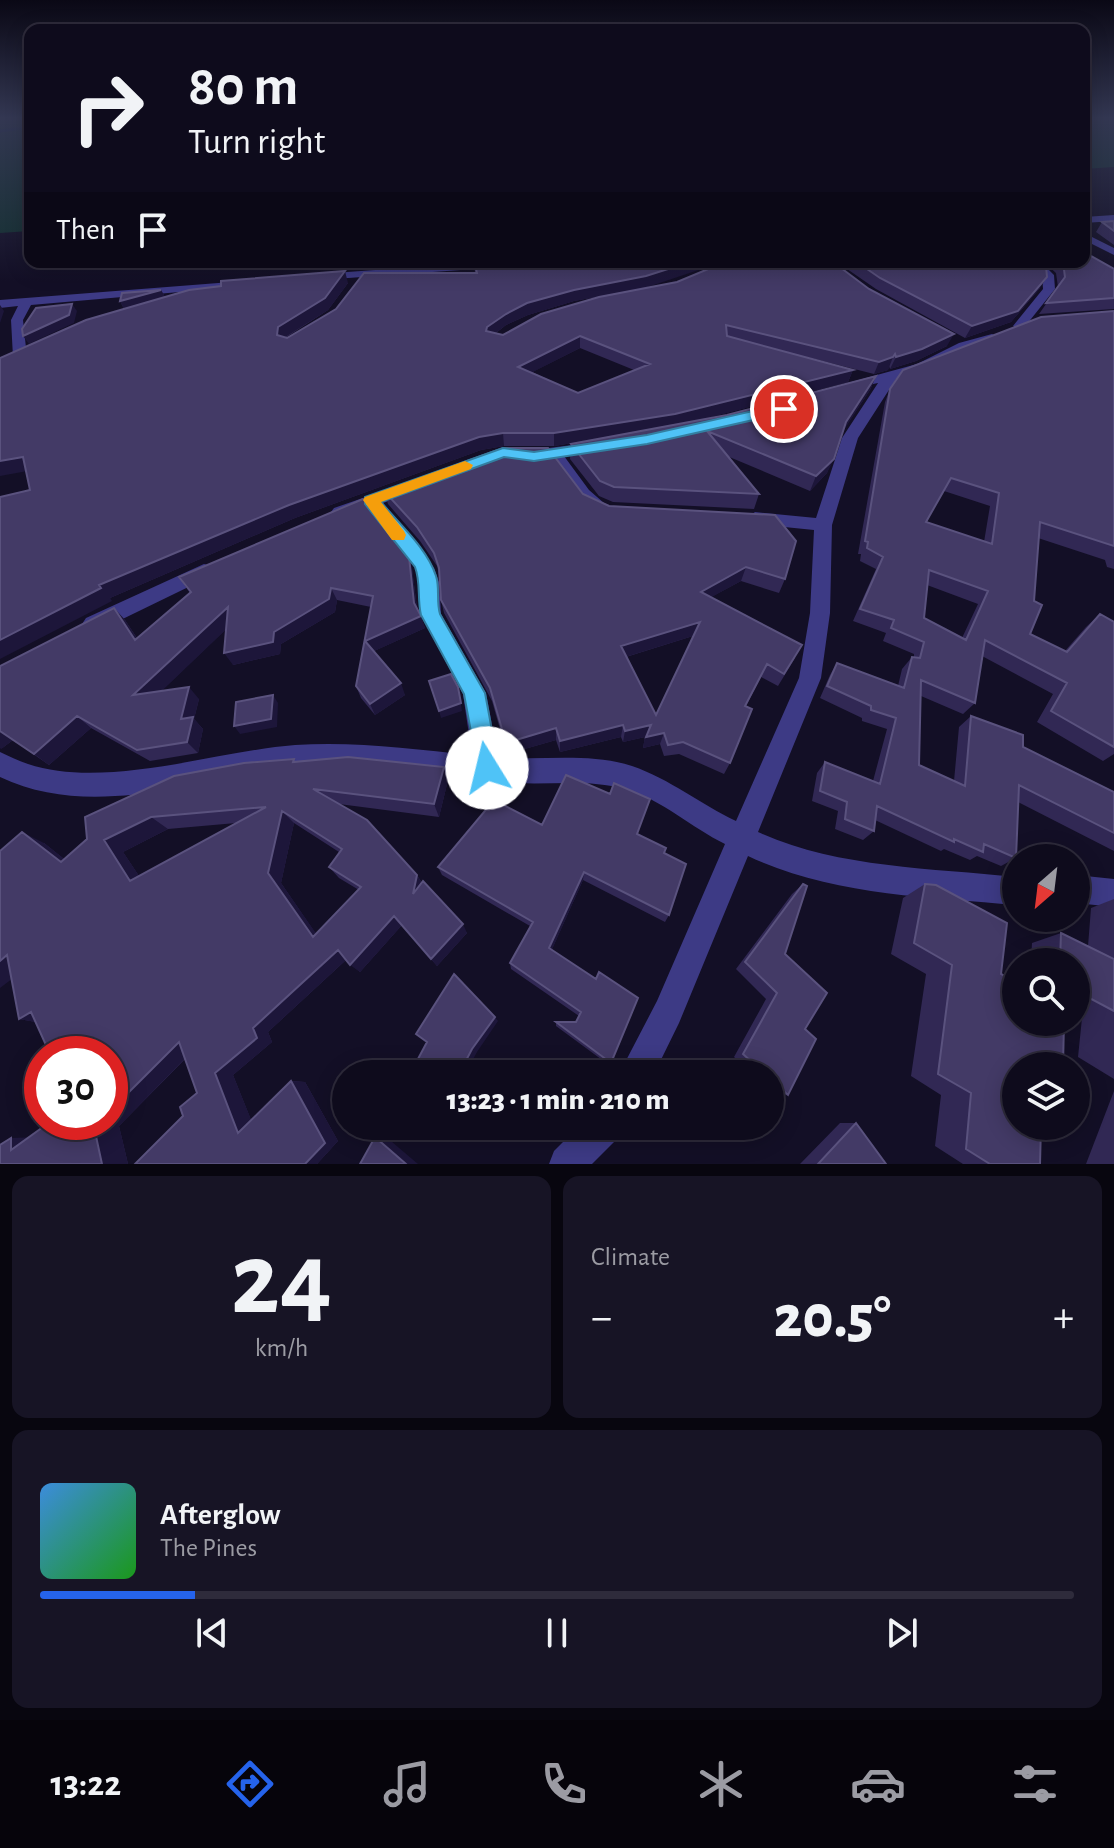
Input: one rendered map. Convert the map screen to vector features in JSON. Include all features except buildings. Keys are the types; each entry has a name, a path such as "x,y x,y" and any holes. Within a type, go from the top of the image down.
{"street":[{"path":"1090,220 1114,218"},
{"path":"1090,239 1114,252"},
{"path":"307,278 440,268"},
{"path":"1019,326 1049,289 1048,275 1041,268"},
{"path":"356,286 365,273"},
{"path":"0,304 264,282"},
{"path":"166,304 221,286"},
{"path":"21,356 17,320 27,301"},
{"path":"829,393 922,367 958,343 1045,319"},
{"path":"844,373 881,379"},
{"path":"643,1060 668,1012 744,839 810,678 820,613 823,525 850,438 881,379"},
{"path":"503,452 534,457 620,443"},
{"path":"554,454 596,507 618,512"},
{"path":"317,521 434,478"},
{"path":"371,500 422,564 428,579 431,615 474,693 487,768"},
{"path":"733,517 823,525"},
{"path":"77,632 221,563"},
{"path":"0,764 28,777 76,784 139,782 293,757 353,755 487,768 599,771 631,778 671,797 708,822 775,854 812,865 884,878 1002,890"},
{"path":"1090,890 1114,893"},
{"path":"567,1164 590,1140"}],"green space":[{"path":"0,172 24,172 24,231 0,233"}],"slow traffic":[{"path":"398,535 371,500 421,484 465,465"}],"route":[{"path":"487,768 474,693 431,615 428,579 422,564 371,500 503,452 534,457 647,440 784,409"}]}
